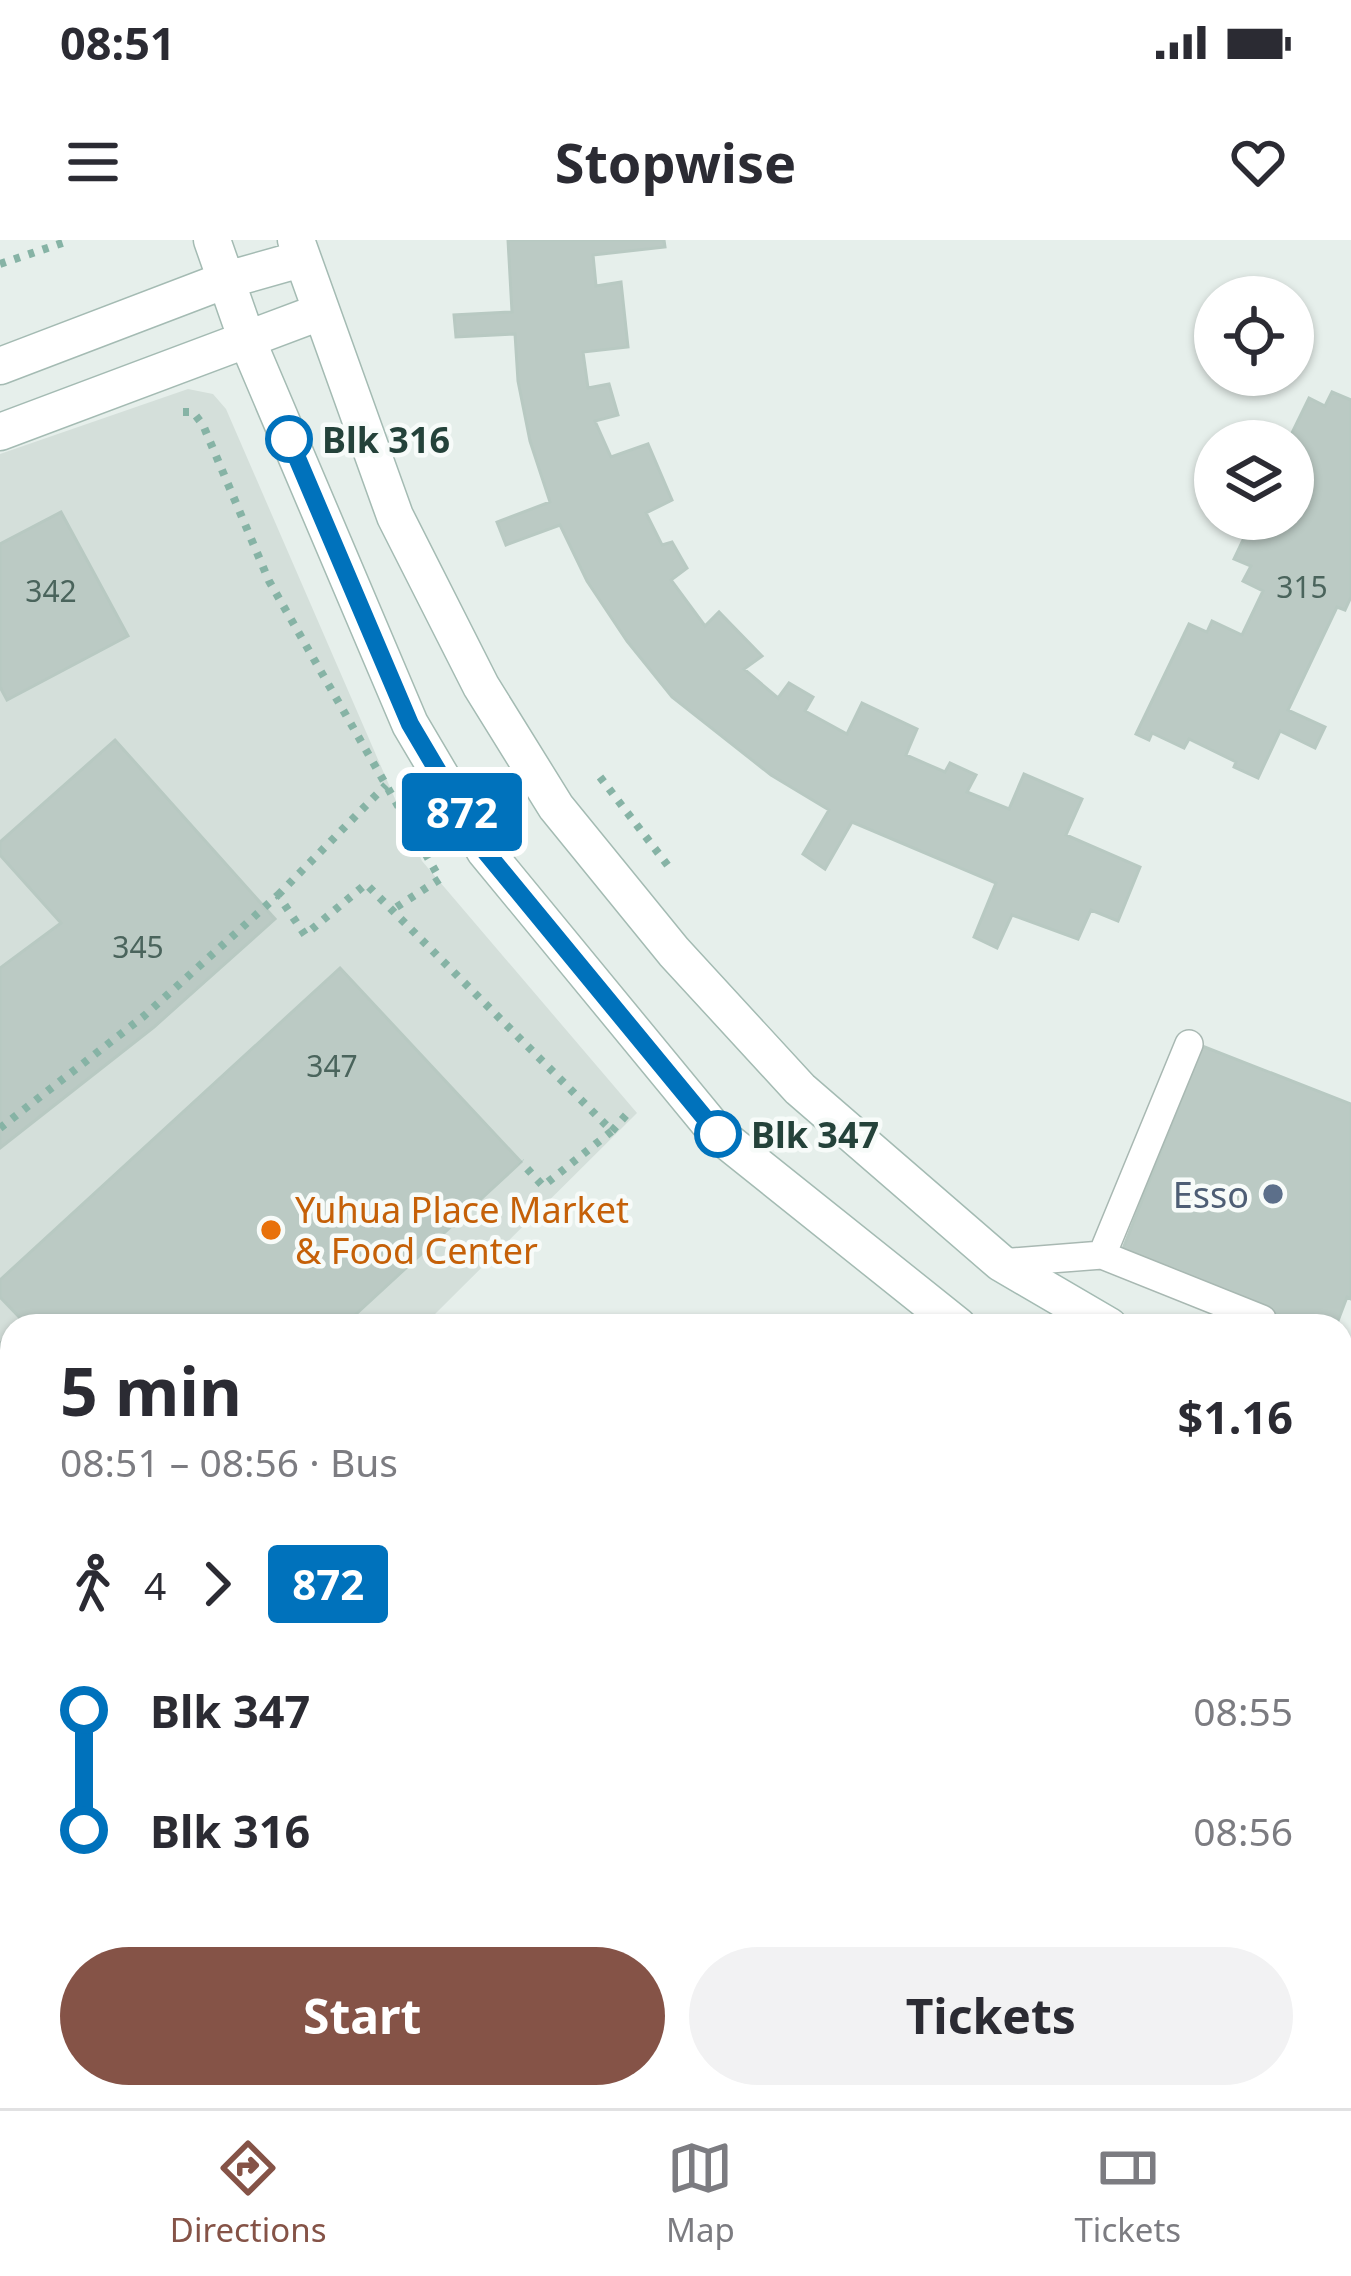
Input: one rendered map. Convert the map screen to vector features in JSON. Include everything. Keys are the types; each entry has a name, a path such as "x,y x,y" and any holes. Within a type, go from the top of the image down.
{"street":[{"path":"212,240 247,340 410,724 485,851 718,1134 943,1314"},
{"path":"0,366 299,250 394,516 482,686 556,807 674,952 800,1089 1001,1263 1088,1314"},
{"path":"0,432 320,312"}],"lane":[{"path":"1102,1255 1189,1044"},
{"path":"1001,1263 1102,1255 1250,1314"}],"path":[{"path":"0,264 71,240"},
{"path":"193,412 203,425 269,580 440,879 392,910"},
{"path":"600,777 678,880"},
{"path":"0,1128 144,1016 278,895 386,785"},
{"path":"278,895 305,935 366,884 612,1131"},
{"path":"521,1162 543,1186 627,1114"}],"shaded area":[{"path":"188,389 213,394 226,409 422,861 637,1113 435,1314 0,1314 0,454"}],"building":[{"path":"508,240 664,240 665,247 593,255 596,286 621,282 628,347 583,352 588,388 609,384 618,415 595,421 611,457 648,444 672,500 646,513 662,545 672,542 687,568 671,580 705,626 719,612 762,656 744,669 778,698 789,683 813,697 805,711 847,734 862,703 917,729 906,755 945,772 950,763 976,775 967,792 1009,809 1024,774 1082,799 1066,835 1140,867 1118,921 1091,910 1078,939 1012,915 997,948 974,937 996,883 852,822 825,869 803,854 829,810 771,775 672,697 587,581 560,525 506,545 497,522 550,502 530,441 515,334 456,337 454,315 512,312"},
{"path":"1332,392 1351,400 1351,597 1345,610 1337,607 1288,710 1325,727 1315,748 1280,731 1258,778 1189,739 1184,748 1152,733 1149,740 1136,734 1189,624 1207,632 1212,621 1242,635 1263,591 1243,581 1251,566 1234,559 1243,540 1314,540 1314,420 1298,420 1309,398 1325,406"},
{"path":"61,512 128,636 7,700 0,687 0,544"},
{"path":"115,740 275,919 154,1027 0,1148 0,968 61,923 0,855 0,842"},
{"path":"340,968 521,1162 356,1314 16,1314 0,1297 0,1280"},
{"path":"1202,1046 1351,1104 1351,1299 1347,1297 1341,1314 1277,1314 1121,1254"}],"bus line":[{"name":"872","path":"289,439 410,724 485,851 718,1134"}],"place":[{"name":"Blk 316","path":"289,439"},
{"name":"Blk 347","path":"718,1134"},
{"name":"Esso","path":"1273,1194"},
{"name":"Yuhua Place Market & Food Center","path":"271,1230"}]}
